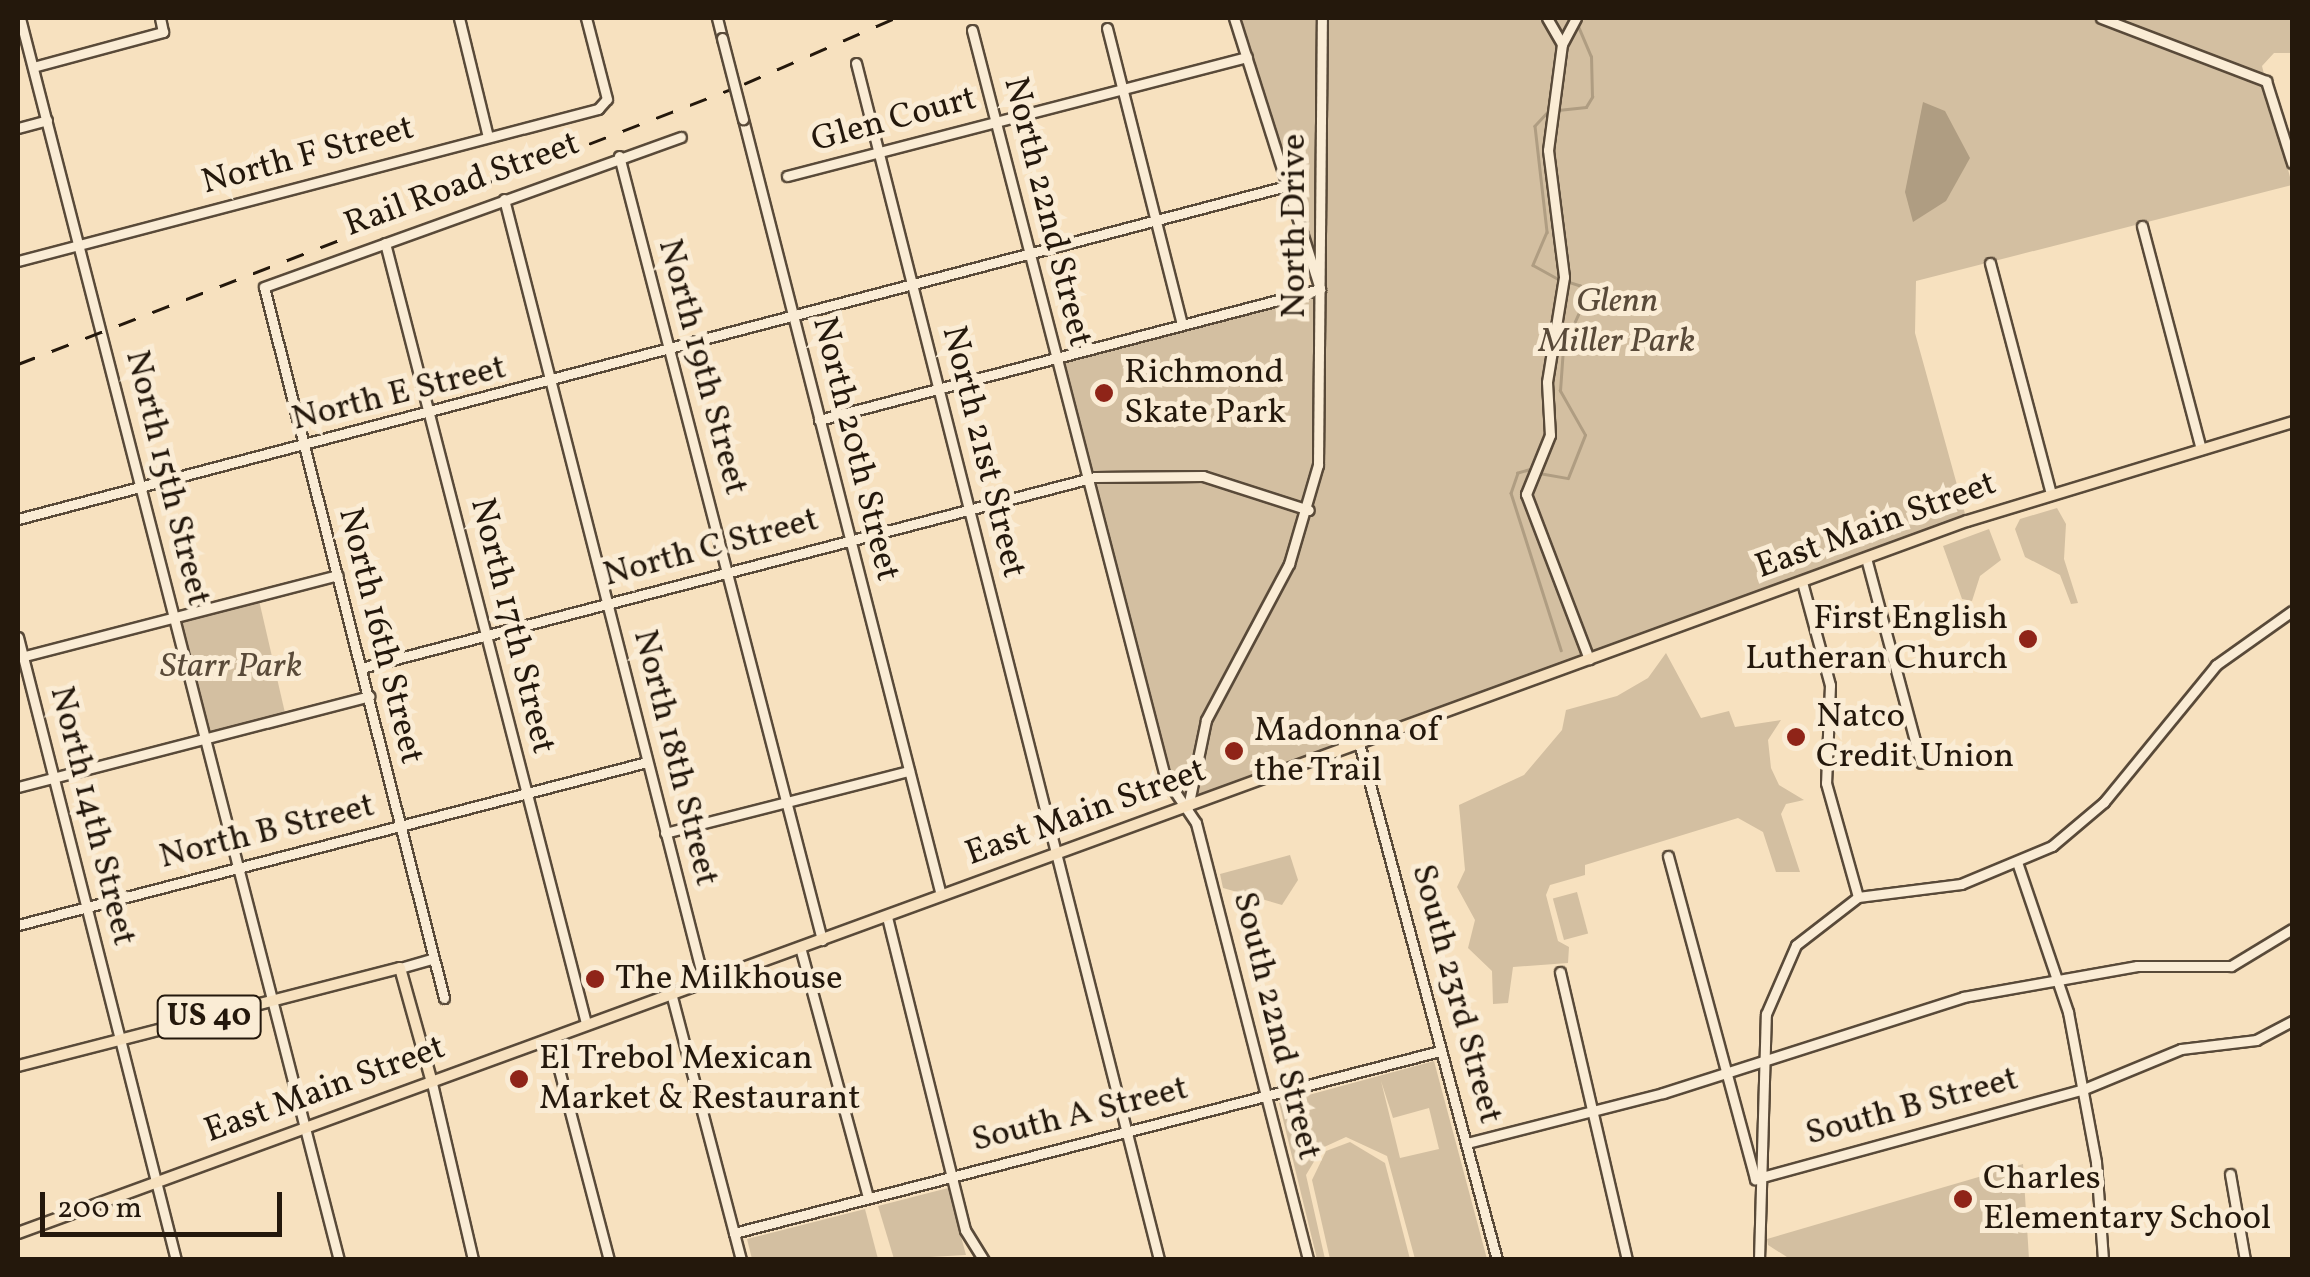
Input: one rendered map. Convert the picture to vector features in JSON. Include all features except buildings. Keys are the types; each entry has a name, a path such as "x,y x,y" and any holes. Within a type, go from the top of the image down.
{"main road":[{"name":"East Main Street","path":"18,1233 1866,558 2051,494 2292,422"},
{"name":"US 40","path":"18,1066 400,968"},
{"path":"400,968 431,1080"}],"street":[{"name":"North 15th Street","path":"20,18 339,1260"},
{"path":"33,67 164,32 160,18"},
{"path":"458,18 488,138"},
{"name":"North F Street","path":"18,261 598,109 607,98 586,18"},
{"name":"North 20th Street","path":"717,18 941,895"},
{"path":"819,420 1320,290 1283,187 1234,18"},
{"name":"North Drive","path":"1188,807 1206,720 1283,578 1308,510 1324,401 1320,290 1322,18"},
{"path":"1548,18 1562,44"},
{"path":"2101,18 2266,80 2292,163"},
{"path":"1575,21 1562,44 1548,150 1564,282 1547,382 1550,436 1528,508 1589,660"},
{"path":"1107,28 1182,325"},
{"name":"North 22nd Street","path":"972,30 1166,777 1188,807"},
{"name":"Glen Court","path":"787,176 1247,57"},
{"name":"North 21st Street","path":"856,63 1159,1260"},
{"path":"18,128 47,120"},
{"name":"Rail Road Street","path":"264,287 681,136"},
{"name":"North 19th Street","path":"619,156 822,940"},
{"name":"North E Street","path":"18,519 550,384 1283,187"},
{"name":"North 18th Street","path":"504,198 704,982"},
{"path":"2142,226 2201,449"},
{"name":"North 17th Street","path":"385,243 586,1023"},
{"path":"1990,263 2051,494"},
{"name":"North 16th Street","path":"264,287 444,998"},
{"name":"North C Street","path":"361,668 1086,478 1203,476 1308,510"},
{"path":"1866,558 1920,762"},
{"path":"20,658 338,576"},
{"path":"1802,582 1830,685 1828,796 1858,897"},
{"path":"1759,1260 1755,1179 1761,1063 1779,968 1826,915 1858,897 1946,887 2018,865 2083,822 2190,691 2292,610"},
{"name":"North 14th Street","path":"18,637 20,658 176,1260"},
{"path":"18,787 369,696"},
{"name":"South 23rd Street","path":"1359,743 1497,1260"},
{"name":"North B Street","path":"18,925 647,762"},
{"path":"665,834 909,771"},
{"name":"South 22nd Street","path":"1188,807 1308,1260"},
{"path":"1668,856 1755,1179"},
{"path":"2018,865 2059,978 2084,1090 2103,1260"},
{"path":"887,917 967,1234 984,1260"},
{"path":"1467,1143 1761,1063 1895,1015 2059,978 2150,966 2231,966 2292,929"},
{"path":"800,948 868,1198"},
{"path":"400,968 434,958"},
{"path":"1560,972 1596,1108 1627,1260"},
{"path":"671,994 741,1260"},
{"name":"South B Street","path":"1755,1179 2084,1090 2181,1049 2256,1040 2292,1021"},
{"path":"551,1038 609,1260"},
{"name":"South A Street","path":"734,1233 1440,1050"},
{"path":"431,1080 472,1260"},
{"path":"2230,1174 2244,1260"}],"green space":[{"name":"Glenn Miller Park","path":"1234,18 2292,18 2292,53 2274,53 2262,66 2292,185 1916,281 1915,333 1967,521 1188,807 1172,789 1055,358 1320,289"},
{"path":"2057,508 2066,524 2064,559 2078,603 2071,604 2060,575 2025,557 2015,529 2020,519"},
{"path":"1989,529 2001,560 1980,576 1972,601 1962,599 1943,546"},
{"name":"Starr Park","path":"258,596 286,717 202,736 174,615"},
{"path":"1666,653 1701,718 1729,711 1735,727 1781,720 1768,740 1771,768 1779,785 1804,800 1786,804 1781,814 1800,872 1776,872 1763,832 1738,818 1585,865 1585,875 1550,885 1546,895 1558,941 1569,947 1568,963 1513,967 1508,1003 1493,1004 1492,971 1468,948 1475,920 1457,887 1465,870 1459,805 1524,775 1562,730 1566,710 1617,696 1648,678"},
{"path":"1290,855 1298,880 1282,905 1223,888 1220,874"},
{"path":"1577,892 1588,934 1564,940 1553,898"},
{"path":"1434,1061 1487,1259 1415,1259 1387,1156 1346,1137 1322,1148 1306,1175 1325,1259 1317,1259 1279,1103","holes":["1381,1081 1393,1118 1429,1108 1439,1149 1400,1158"]},
{"path":"1350,1142 1385,1163 1410,1259 1330,1259 1312,1180 1326,1151"},
{"name":"Charles Elementary School","path":"2023,1164 2029,1259 1790,1259 1768,1245 1767,1239"},
{"path":"948,1188 966,1255 894,1259 878,1206"},
{"path":"865,1209 878,1259 752,1259 747,1239"}],"shaded area":[{"path":"1923,102 1945,111 1970,158 1946,201 1913,222 1905,192"}],"waterway":[{"path":"1558,110 1586,107 1592,97 1591,57 1577,24"},
{"path":"1550,110 1535,126 1547,232 1533,265 1560,280"},
{"path":"1539,473 1568,478 1585,435 1560,391 1563,348 1581,308 1580,286 1568,282"},
{"path":"1532,469 1518,473 1511,493 1561,650"}],"railway":[{"path":"18,364 744,84 895,18"}],"place":[{"name":"Richmond Skate Park","path":"1104,393"},
{"name":"First English Lutheran Church","path":"2028,639"},
{"name":"Natco Credit Union","path":"1796,737"},
{"name":"Madonna of the Trail","path":"1234,751"},
{"name":"The Milkhouse","path":"595,979"},
{"name":"El Trebol Mexican Market & Restaurant","path":"519,1079"},
{"name":"Charles Elementary School","path":"1963,1199"}]}
